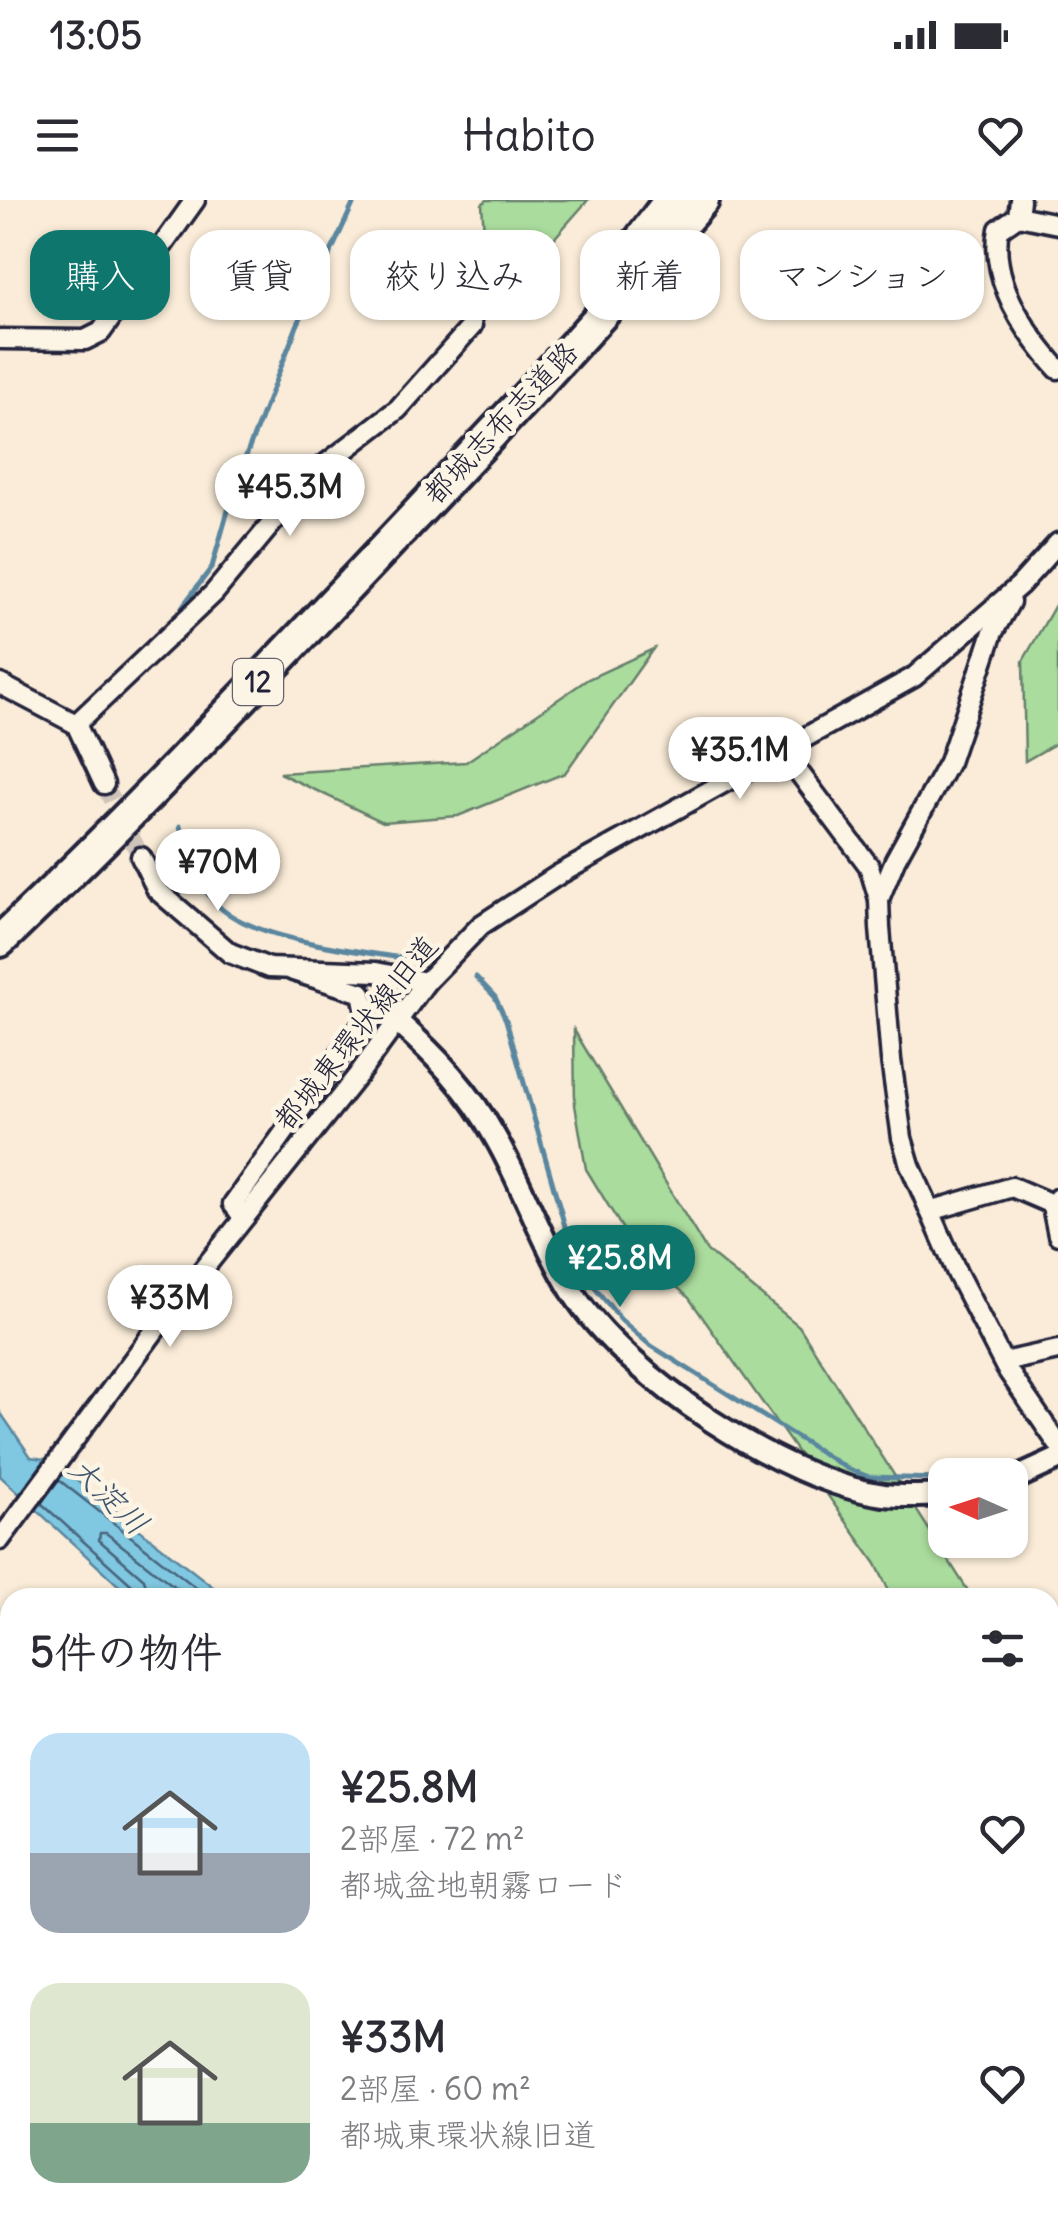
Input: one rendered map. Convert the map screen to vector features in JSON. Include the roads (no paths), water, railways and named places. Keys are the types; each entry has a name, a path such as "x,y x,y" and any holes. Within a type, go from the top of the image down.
{"highway":[{"path":"509,415 670,200"},
{"name":"都城志布志道路","path":"0,941 107,840 509,415 703,200"},
{"path":"509,415 718,200"}],"street":[{"path":"0,339 85,340 101,332 195,200"},
{"path":"1058,224 1019,208 999,229 996,246 999,270 1030,338 1058,368"},
{"path":"76,724 214,593 313,474 398,409 472,326"},
{"name":"都城東環状線旧道","path":"1,1537 426,982 481,925 512,902 914,677 1020,585 1058,543"},
{"path":"880,899 894,860 949,762 993,632 1020,585"},
{"path":"0,684 76,724 104,784"},
{"path":"783,751 869,866 880,899 890,1060 902,1138 930,1211 1004,1362 1058,1444"},
{"path":"141,857 157,890 218,946 269,968 376,972 426,982"},
{"path":"243,1217 233,1204 368,1017 362,993 294,971"},
{"path":"398,1022 437,1056 470,1095 496,1138 575,1296 616,1345 666,1389 773,1455 823,1478 883,1494 928,1495"},
{"path":"930,1211 1012,1187 1056,1201 1058,1235"},
{"path":"1004,1362 1058,1350"},
{"path":"1028,1473 1058,1459"}],"water":[{"path":"0,1412 31,1457 50,1460 214,1588 121,1588 0,1476"}],"waterway":[{"path":"182,607 212,567 237,479 297,326 355,200"},
{"path":"180,826 196,874 227,913 292,939 415,960"},
{"path":"476,977 495,997 506,1020 570,1244 595,1288 621,1320 650,1345 846,1468 869,1477 928,1479"}],"tunnel":[{"path":"104,784 141,857"}],"water label":[{"name":"大淀川","path":"109,1496"}]}
